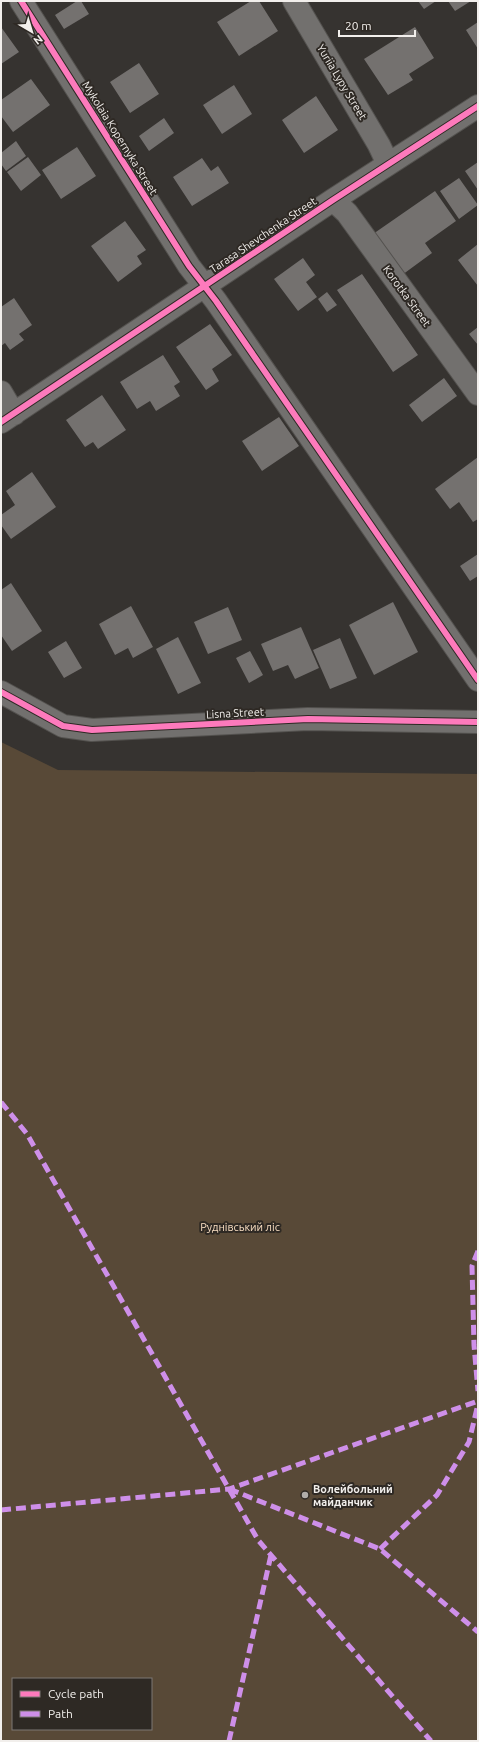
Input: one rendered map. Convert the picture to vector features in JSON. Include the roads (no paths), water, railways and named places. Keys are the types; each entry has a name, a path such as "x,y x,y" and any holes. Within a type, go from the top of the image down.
{"street":[{"name":"Mykolaia Kopernyka Street","path":"21,1 204,286 216,301 478,680"},
{"name":"Yuriia Lypy Street","path":"294,1 379,145 388,164"},
{"name":"Tarasa Shevchenka Street","path":"7,418 333,200 478,106"},
{"name":"Korotka Street","path":"333,200 347,213 478,394"},
{"path":"1,392 7,418"},
{"name":"Lisna Street","path":"1,692 63,726 92,730 308,719 478,722"}],"place":[{"name":"Волейбольний майданчик","path":"305,1495"}],"park label":[{"name":"Руднівський ліс","path":"240,1227"}]}
